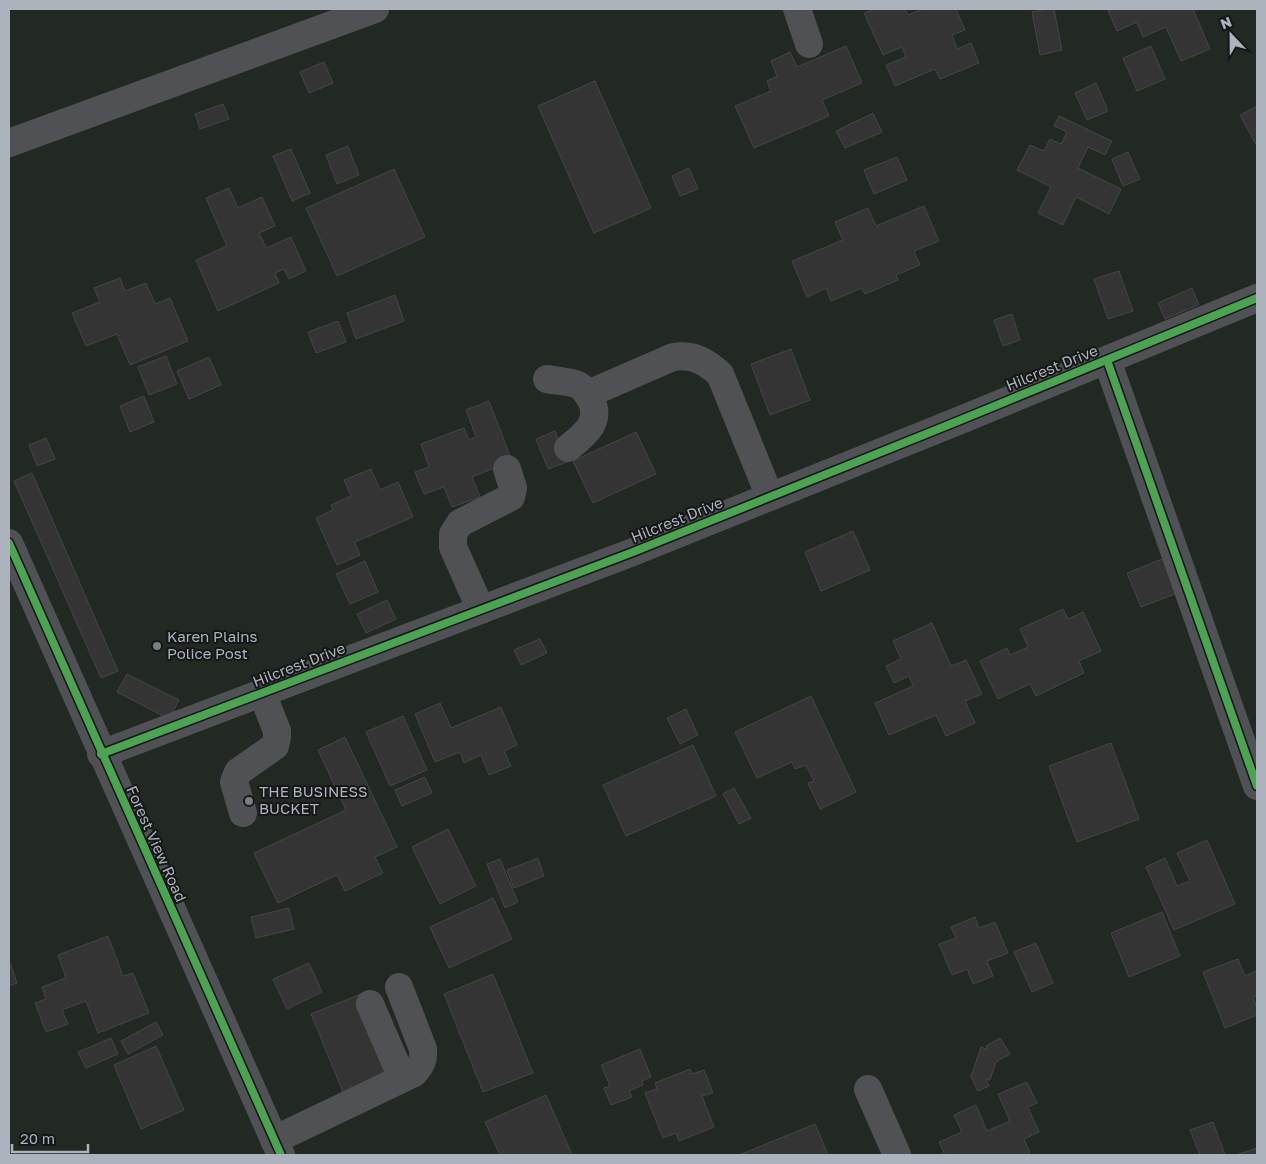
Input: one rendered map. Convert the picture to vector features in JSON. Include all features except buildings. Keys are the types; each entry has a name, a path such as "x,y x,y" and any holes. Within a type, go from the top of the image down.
{"street":[{"path":"9,143 375,9"},
{"path":"796,9 809,44"},
{"name":"Hilcrest Drive","path":"101,754 633,552 1257,298"},
{"path":"588,394 673,357 687,356 709,364 720,374 770,497"},
{"path":"1107,360 1257,786"},
{"path":"547,379 578,385 588,394 596,409 595,421 568,448"},
{"path":"480,610 453,547 453,534 460,523 510,497 513,488 507,470"},
{"name":"Forest View Road","path":"9,543 277,1147"},
{"path":"243,812 234,782 238,772 275,746 277,738 277,731 262,693"},
{"path":"277,1147 414,1073 421,1064 424,1058 423,1048 399,987"},
{"path":"370,1004 402,1078"},
{"path":"868,1089 897,1155"}],"shaded area":[{"path":"9,9 1257,9 1257,1155 9,1155"}],"cycle path":[{"path":"101,754 633,552 1257,298"},
{"path":"1107,360 1257,786"},
{"path":"9,543 281,1155"}],"place":[{"name":"Karen Plains Police Post","path":"157,646"},
{"name":"THE BUSINESS BUCKET","path":"249,801"}]}
